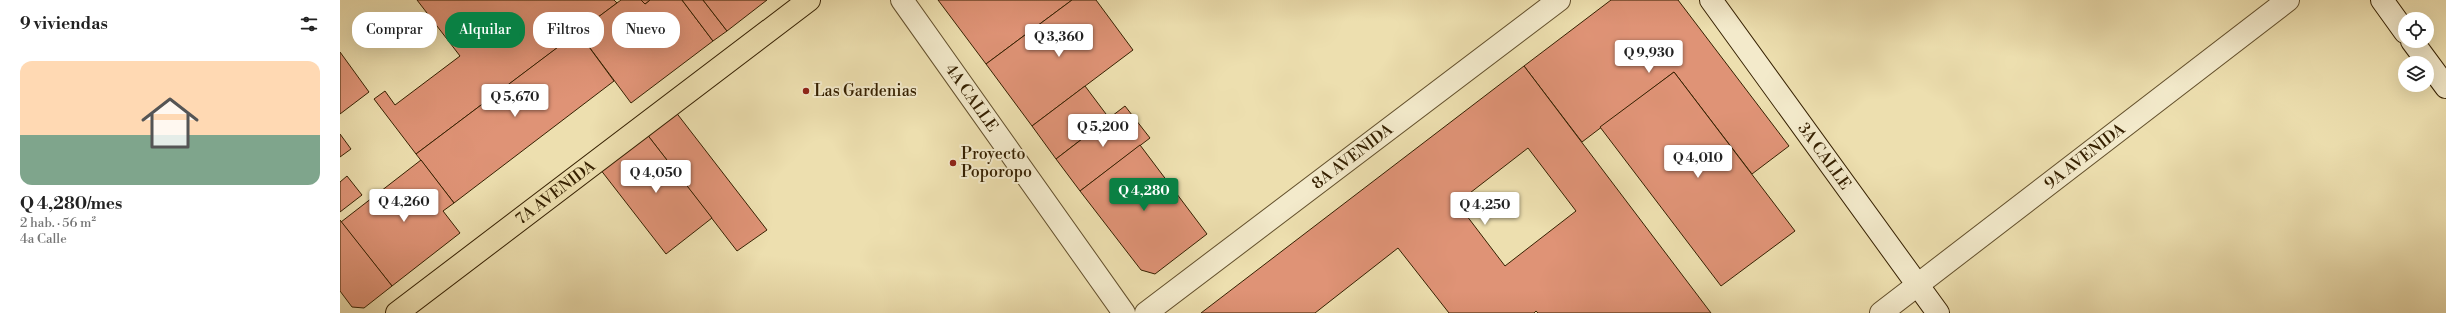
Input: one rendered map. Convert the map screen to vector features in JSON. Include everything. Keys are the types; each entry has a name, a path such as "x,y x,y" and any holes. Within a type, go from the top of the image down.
{"main road":[{"name":"7A AVENIDA","path":"397,313 809,0"}],"street":[{"name":"4A CALLE","path":"902,0 1124,313"},
{"name":"8A AVENIDA","path":"1146,313 1559,0"},
{"name":"3A CALLE","path":"1711,0 1938,313"},
{"name":"9A AVENIDA","path":"1881,313 2288,0"},
{"path":"2382,0 2398,22"},
{"path":"2417,48 2446,88"}],"building":[{"path":"417,0 614,0 617,3 604,13 533,12 533,48 557,48 416,154 374,99 385,91 395,105 460,56 454,48 525,48 525,12 445,12 445,36 437,26 437,12 426,12"},
{"path":"621,0 641,0 645,4 650,0 682,0 713,41 631,103 590,48 604,48 604,13"},
{"path":"641,0 650,0 645,4"},
{"path":"682,0 703,0 727,31 713,41"},
{"path":"703,0 767,0 727,31"},
{"path":"938,0 1072,0 986,64"},
{"path":"1072,0 1096,0 1133,50 1032,126 986,64"},
{"path":"1611,0 1678,0 1789,146 1752,174 1674,72 1582,142 1524,66"},
{"path":"557,48 590,48 614,81 454,203 416,154"},
{"path":"340,52 369,92 340,114"},
{"path":"1524,66 1711,313 1538,313 1536,311 1534,313 1449,313 1398,248 1315,313 1201,313","holes":["1528,148 1576,211 1505,266 1457,203"]},
{"path":"1674,72 1795,231 1721,286 1600,127"},
{"path":"1085,86 1109,118 1056,159 1032,126"},
{"path":"1125,106 1150,138 1080,191 1056,159"},
{"path":"675,111 767,230 737,251 646,133"},
{"path":"646,133 712,218 666,254 600,169"},
{"path":"340,134 351,149 340,157"},
{"path":"1140,145 1207,234 1155,274 1141,270 1080,191"},
{"path":"421,160 454,203 443,211 460,233 392,286 341,222"},
{"path":"347,176 362,195 340,212 340,182"},
{"path":"340,220 392,286 364,308 352,307 340,291"}],"place":[{"name":"Las Gardenias","path":"806,91"},
{"name":"Proyecto Poporopo","path":"953,163"}]}
